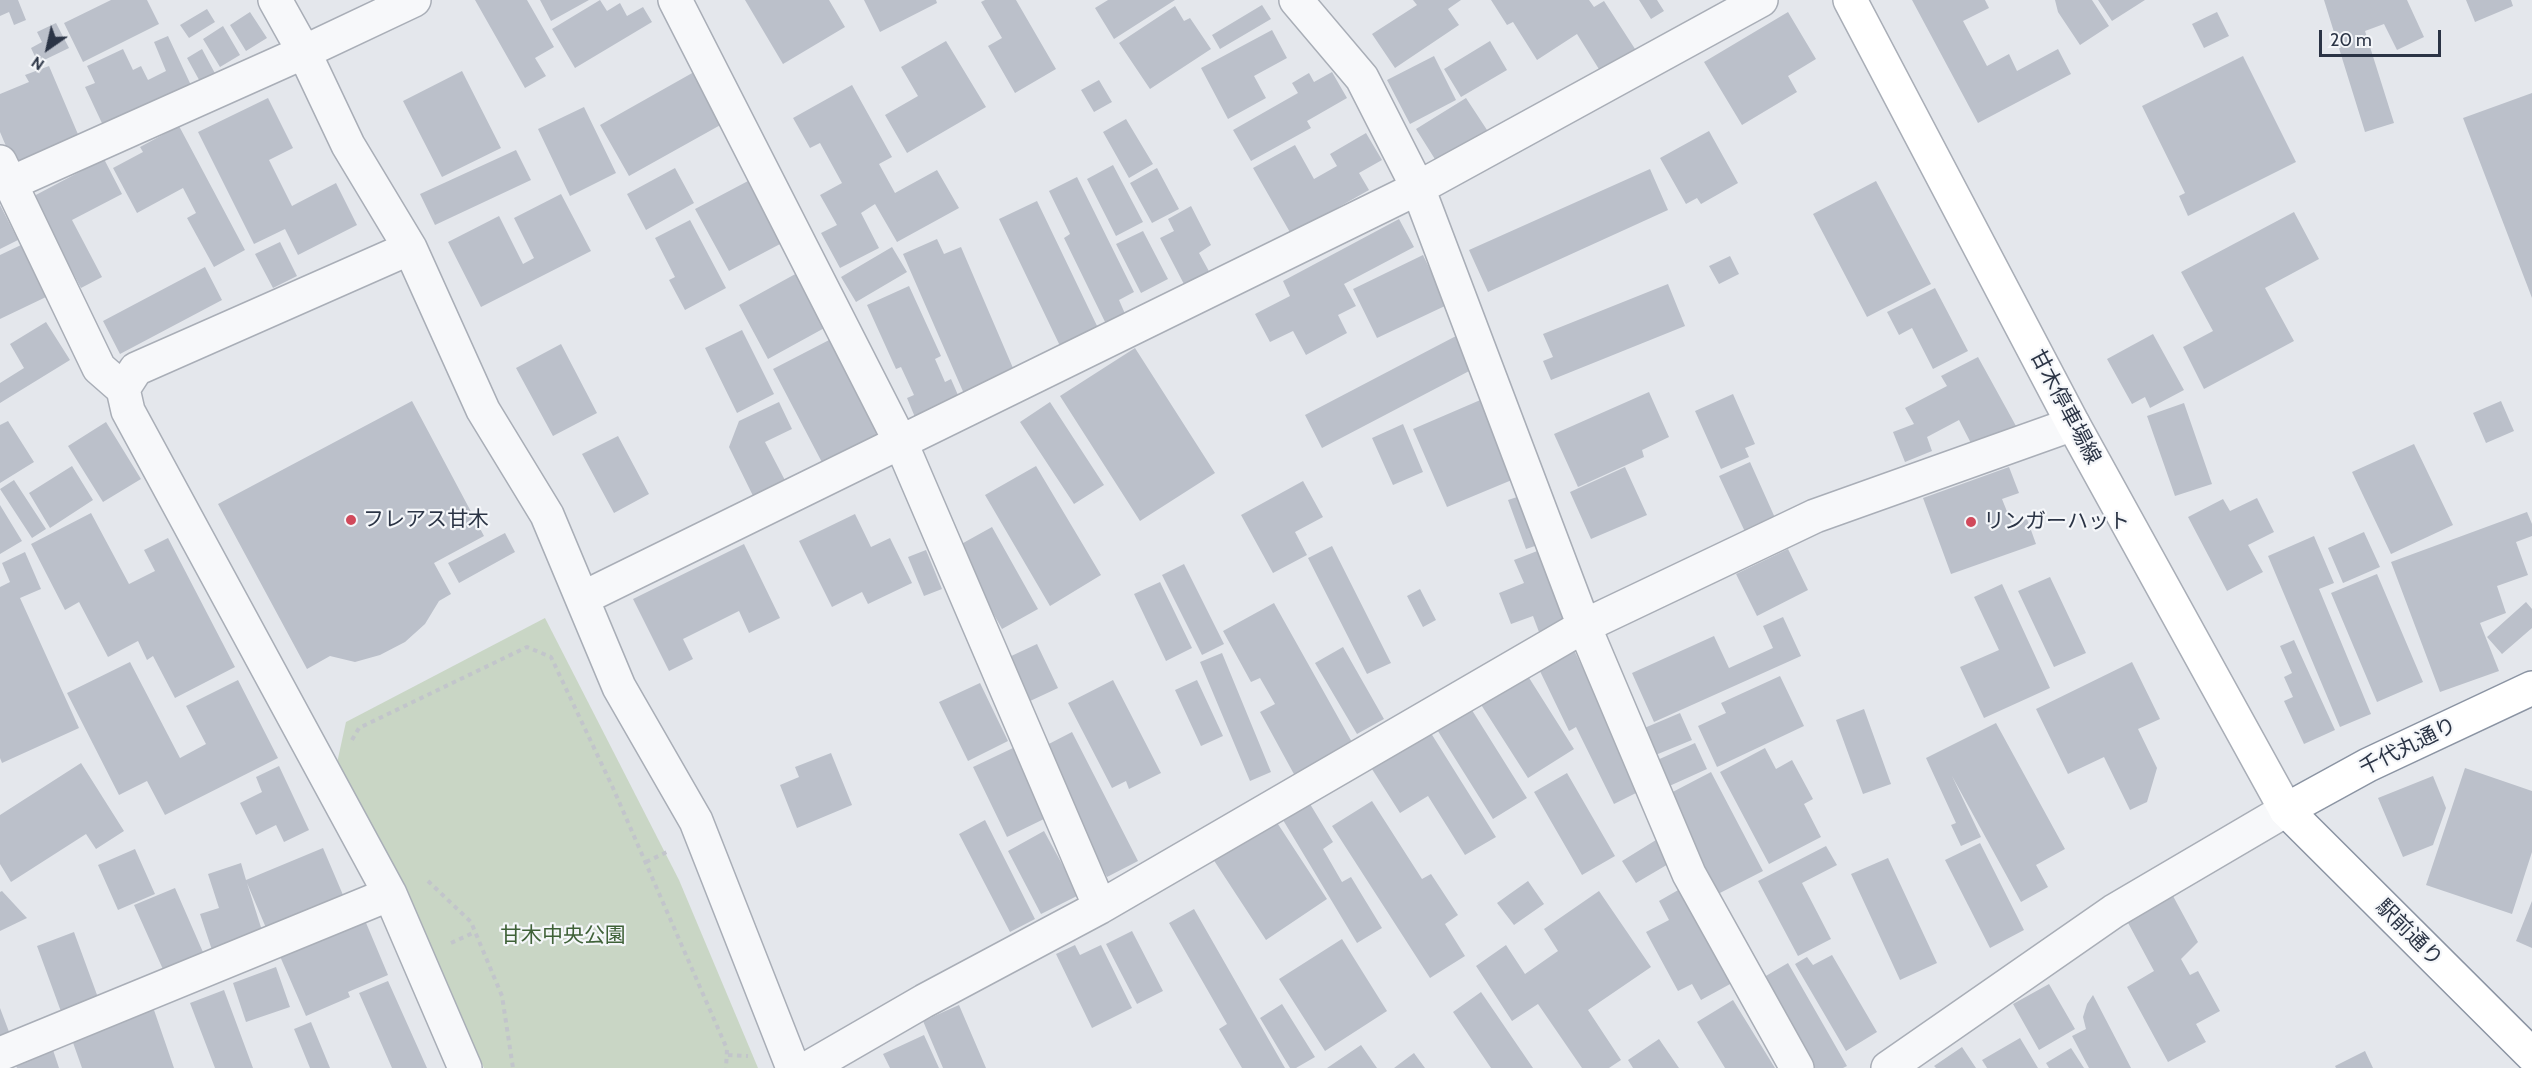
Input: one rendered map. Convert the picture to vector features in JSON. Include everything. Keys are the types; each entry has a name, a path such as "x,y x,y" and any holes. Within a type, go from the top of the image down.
{"main road":[{"name":"甘木停車場線","path":"1850,0 2073,424 2286,810"},
{"name":"千代丸通り","path":"2286,810 2368,765 2532,688"},
{"name":"駅前通り","path":"2286,810 2532,1055"}],"street":[{"path":"275,0 304,52 348,144 410,248 483,410 547,515 619,687 696,821 794,1068"},
{"path":"414,0 304,52 4,173 99,368 123,389 128,411 390,894 465,1068"},
{"path":"675,0 901,443 1100,907"},
{"path":"1296,0 1362,78 1418,188 1584,626 1689,874 1797,1068"},
{"path":"583,598 1418,188 1761,0"},
{"path":"123,389 136,369 410,248"},
{"path":"808,1068 924,1001 1100,907 1584,626 1815,516 2073,424"},
{"path":"1888,1068 2114,911 2286,810"},
{"path":"0,1054 390,894"}],"path":[{"path":"356,747 351,739 359,728 527,647 551,657 646,862 727,1050 726,1068"},
{"path":"646,862 675,848"},
{"path":"425,878 471,922 502,996 513,1068"}],"green space":[{"name":"甘木中央公園","path":"545,618 679,880 758,1068 484,1068 337,763 346,722"}],"building":[{"path":"0,0 18,0 26,20 14,25 9,12 0,16"},
{"path":"111,0 147,0 159,24 83,62 64,23"},
{"path":"475,0 527,0 554,47 535,58 546,76 525,88"},
{"path":"540,0 589,0 551,21"},
{"path":"600,0 607,11 620,3 627,16 643,7 652,22 575,68 552,29"},
{"path":"745,0 829,0 845,27 783,64"},
{"path":"864,0 936,0 937,3 880,32"},
{"path":"1016,0 1056,69 1015,93 988,46 1002,38 981,2"},
{"path":"1108,0 1175,0 1114,39 1095,8"},
{"path":"1413,0 1461,0 1448,9 1459,25 1395,68 1372,34 1417,5"},
{"path":"1491,0 1589,0 1594,7 1604,1 1637,52 1602,74 1577,34 1537,60 1513,22 1507,25"},
{"path":"1639,0 1657,0 1664,11 1651,19"},
{"path":"1912,0 1985,0 1989,8 1963,21 1987,66 2009,54 2017,71 2058,49 2071,74 1978,123"},
{"path":"2055,0 2092,0 2109,26 2080,45 2058,12"},
{"path":"2098,0 2145,0 2112,21"},
{"path":"2324,0 2407,0 2424,37 2397,50 2384,24 2365,31 2394,123 2365,132"},
{"path":"2466,0 2511,0 2513,6 2475,22"},
{"path":"1262,5 1271,19 1220,49 1212,35"},
{"path":"1175,6 1184,21 1190,18 1211,49 1150,89 1119,43"},
{"path":"207,9 215,22 189,38 180,25"},
{"path":"250,12 267,38 246,51 230,25"},
{"path":"1788,12 1816,59 1788,76 1797,92 1742,125 1704,62"},
{"path":"2217,12 2229,36 2204,48 2192,24"},
{"path":"56,23 69,48 38,63 31,48 42,42 37,32"},
{"path":"223,26 240,55 220,67 203,39"},
{"path":"1272,30 1287,58 1254,76 1266,98 1228,119 1201,68"},
{"path":"168,36 196,96 108,136 85,87 95,83 87,66 123,49 133,70 141,66 148,80 166,71 154,42"},
{"path":"946,41 986,107 907,153 885,115 918,96 901,67"},
{"path":"1490,41 1507,70 1461,97 1444,69"},
{"path":"202,49 218,79 203,87 187,58"},
{"path":"1434,56 1456,100 1410,124 1387,80"},
{"path":"2243,56 2296,162 2188,216 2179,196 2185,193 2142,106"},
{"path":"49,66 80,139 14,165 0,132 0,94 29,82 25,75"},
{"path":"462,71 501,148 442,177 403,101"},
{"path":"694,72 724,123 629,176 600,125"},
{"path":"1332,72 1347,98 1307,121 1311,128 1251,161 1233,130 1298,93 1292,83 1309,73 1314,82"},
{"path":"1099,80 1112,102 1094,112 1081,90"},
{"path":"852,85 892,157 879,164 895,193 937,170 959,208 897,242 875,204 861,213 879,248 840,268 821,233 837,225 820,195 842,183 820,143 810,148 793,118"},
{"path":"2532,93 2532,298 2463,118"},
{"path":"268,98 293,148 269,160 292,206 336,183 357,225 298,255 285,229 254,244 198,132"},
{"path":"1466,98 1489,133 1438,164 1416,129"},
{"path":"584,107 616,173 570,196 538,129"},
{"path":"1126,119 1153,164 1129,178 1103,132"},
{"path":"179,126 245,250 214,267 187,218 196,213 183,188 137,213 113,168 143,152 140,147"},
{"path":"1709,131 1738,183 1701,204 1697,198 1686,204 1660,158"},
{"path":"1366,133 1382,160 1359,173 1369,190 1291,234 1253,168 1295,145 1314,179 1337,166 1330,154"},
{"path":"516,150 531,180 435,225 420,194"},
{"path":"104,159 122,194 72,220 102,277 81,288 32,197"},
{"path":"1113,165 1143,222 1116,236 1087,179"},
{"path":"675,168 694,203 646,230 627,194"},
{"path":"1157,168 1179,209 1152,223 1130,183"},
{"path":"1650,169 1668,210 1488,292 1469,250"},
{"path":"1077,177 1134,292 1119,300 1126,316 1107,326 1064,238 1070,234 1049,191"},
{"path":"748,181 782,243 729,271 695,209"},
{"path":"1876,181 1931,284 1867,317 1813,214"},
{"path":"561,194 591,251 481,307 448,242 499,216 523,264 534,258 514,218"},
{"path":"1037,201 1099,330 1061,348 999,219"},
{"path":"0,205 18,240 0,249"},
{"path":"1191,206 1211,245 1199,253 1211,275 1186,288 1160,238 1174,231 1168,219"},
{"path":"2294,212 2319,259 2265,288 2294,341 2204,389 2183,347 2213,331 2181,272"},
{"path":"1399,219 1414,247 1344,284 1356,306 1338,315 1347,333 1306,355 1293,331 1270,342 1255,314 1290,296 1283,281"},
{"path":"690,220 726,288 685,310 669,280 675,277 655,238"},
{"path":"1143,231 1168,279 1141,293 1116,244"},
{"path":"937,239 944,254 961,247 1016,375 965,396 903,254"},
{"path":"280,242 297,276 273,288 255,254"},
{"path":"21,245 46,297 0,319 0,255"},
{"path":"892,247 907,272 856,302 841,277"},
{"path":"1423,255 1447,305 1377,338 1353,289"},
{"path":"1730,256 1739,274 1719,284 1709,266"},
{"path":"205,267 222,300 120,354 103,321"},
{"path":"799,272 828,326 768,359 739,305"},
{"path":"1668,284 1685,326 1551,380 1543,361 1553,357 1543,334"},
{"path":"909,286 941,356 935,359 945,382 951,379 961,402 917,422 907,398 914,395 901,367 896,369 867,305"},
{"path":"1935,288 1968,351 1933,369 1912,328 1899,335 1887,312"},
{"path":"46,322 70,360 0,403 0,383 24,368 10,344"},
{"path":"742,330 774,394 737,413 705,348"},
{"path":"2153,334 2184,390 2150,408 2145,397 2132,404 2107,359"},
{"path":"1456,336 1473,369 1322,448 1305,415"},
{"path":"833,338 880,428 875,445 826,470 773,369"},
{"path":"561,344 597,413 553,436 516,368"},
{"path":"1135,348 1215,473 1140,521 1060,396"},
{"path":"1978,357 2016,426 1974,449 1959,420 1927,437 1932,451 1905,462 1893,432 1914,424 1905,408 1947,386 1941,376"},
{"path":"1649,392 1669,437 1642,450 1644,457 1578,487 1554,434"},
{"path":"1733,394 1755,444 1745,448 1749,457 1721,469 1695,411"},
{"path":"1485,398 1519,477 1447,507 1413,429"},
{"name":"フレアス甘木","path":"412,401 484,536 434,563 451,594 439,601 425,624 405,642 380,655 355,662 330,656 307,669 218,504"},
{"path":"2501,401 2514,431 2486,443 2473,413"},
{"path":"779,402 792,429 765,442 789,488 757,504 729,447 739,421"},
{"path":"1050,402 1104,485 1074,504 1020,422"},
{"path":"2184,403 2212,484 2175,496 2147,416"},
{"path":"8,421 34,462 0,483 0,425"},
{"path":"106,422 141,479 103,502 68,446"},
{"path":"1403,424 1423,472 1393,485 1372,438"},
{"path":"618,436 649,494 614,513 582,454"},
{"path":"2414,444 2453,525 2391,554 2352,472"},
{"path":"1750,462 1776,520 1746,534 1719,476"},
{"path":"72,466 93,500 50,528 29,493"},
{"path":"1036,466 1101,575 1050,606 985,495"},
{"path":"1625,467 1647,515 1591,539 1570,492"},
{"name":"リンガーハット","path":"2009,467 2019,493 2002,499 2012,524 2027,519 2036,544 1951,574 1923,498"},
{"path":"14,480 46,529 32,538 0,489"},
{"path":"1303,481 1323,517 1295,532 1307,555 1273,573 1241,515"},
{"path":"1526,494 1544,543 1526,549 1508,500"},
{"path":"2257,498 2274,532 2248,545 2263,572 2227,591 2188,517 2223,499 2230,511"},
{"path":"0,505 22,541 0,554"},
{"path":"2527,512 2532,524 2532,536 2516,542 2528,575 2497,586 2506,613 2480,623 2499,671 2440,692 2391,562"},
{"path":"91,513 129,584 155,571 144,550 168,538 235,667 175,698 153,656 147,660 138,641 108,657 79,602 65,610 31,544"},
{"path":"855,514 871,547 890,538 912,583 868,604 862,592 832,607 799,541"},
{"path":"992,527 1038,609 1002,629 956,547"},
{"path":"2364,532 2380,567 2343,583 2328,548"},
{"path":"505,533 515,552 459,583 448,563"},
{"path":"2314,536 2334,583 2319,589 2371,714 2340,727 2268,556"},
{"path":"744,544 780,618 749,633 739,611 683,639 693,659 669,671 633,599"},
{"path":"1332,546 1391,663 1367,674 1308,558"},
{"path":"1545,548 1573,619 1539,632 1533,616 1511,624 1499,593 1524,583 1514,560"},
{"path":"1788,549 1808,590 1757,616 1736,574"},
{"path":"926,550 942,589 924,596 908,557"},
{"path":"25,552 41,589 20,598 79,728 2,763 0,758 0,587 10,582 2,563"},
{"path":"1184,564 1224,644 1202,655 1162,575"},
{"path":"2377,574 2423,682 2377,702 2331,593"},
{"path":"2050,577 2086,653 2054,667 2018,591"},
{"path":"1160,582 1192,648 1166,661 1134,594"},
{"path":"2002,584 2050,688 1984,718 1960,667 1999,650 1974,597"},
{"path":"1420,589 1436,620 1423,627 1407,596"},
{"path":"2526,602 2532,609 2532,628 2502,654 2487,637"},
{"path":"1274,603 1353,744 1295,776 1260,712 1275,704 1260,678 1251,682 1223,631"},
{"path":"1783,617 1801,656 1654,722 1632,673 1714,636 1729,668 1773,648 1763,626"},
{"path":"2294,640 2335,730 2304,744 2284,701 2293,697 2284,677 2292,673 2280,646"},
{"path":"1037,644 1058,688 1028,702 1007,658"},
{"path":"1343,647 1384,719 1357,734 1315,663"},
{"path":"1573,648 1642,790 1614,804 1576,727 1569,731 1537,665"},
{"path":"1222,653 1271,772 1250,781 1200,662"},
{"path":"130,662 180,758 206,744 186,706 238,680 278,758 165,815 147,781 119,795 67,693"},
{"path":"2132,662 2160,719 2138,729 2157,768 2147,802 2130,810 2104,757 2068,774 2036,709"},
{"path":"1526,673 1574,749 1528,778 1480,703"},
{"path":"1780,676 1804,726 1717,767 1698,726 1726,713 1721,703"},
{"path":"1113,680 1161,773 1129,789 1126,781 1112,788 1068,703"},
{"path":"1197,680 1223,736 1201,746 1175,690"},
{"path":"980,683 1008,741 968,761 939,702"},
{"path":"1470,707 1527,798 1493,819 1436,728"},
{"path":"1864,709 1891,784 1863,794 1836,720"},
{"path":"1680,713 1692,740 1653,756 1642,729"},
{"path":"1996,723 2065,849 2036,865 2048,887 2021,902 1952,776 1981,837 1961,846 1951,825 1956,823 1926,758"},
{"path":"1429,730 1496,837 1465,855 1428,796 1400,813 1370,766"},
{"path":"1072,732 1138,861 1107,877 1041,748"},
{"path":"1695,743 1707,769 1665,788 1653,762"},
{"path":"1013,748 1046,818 1007,837 973,767"},
{"path":"1765,748 1776,769 1792,760 1813,799 1804,804 1821,837 1769,864 1720,772"},
{"path":"831,753 852,805 797,828 780,785 799,777 795,767"},
{"path":"81,763 124,831 96,849 86,834 11,882 0,864 0,815"},
{"path":"279,766 309,830 284,842 276,825 256,835 240,803 262,792 256,777"},
{"path":"2465,768 2532,791 2532,852 2512,914 2426,885"},
{"path":"1711,772 1763,871 1716,895 1665,796"},
{"path":"1567,773 1615,856 1582,875 1534,792"},
{"path":"2433,776 2446,808 2433,845 2403,857 2378,798"},
{"path":"1307,799 1333,842 1323,849 1342,882 1351,877 1382,928 1357,943 1280,815"},
{"path":"1372,801 1422,879 1431,874 1458,915 1445,924 1465,956 1430,978 1332,826"},
{"path":"1274,818 1327,899 1266,940 1213,859"},
{"path":"985,820 1035,919 1010,932 959,834"},
{"path":"1044,831 1079,895 1041,914 1008,851"},
{"path":"1656,840 1670,863 1636,883 1622,861"},
{"path":"1980,843 2024,930 1990,948 1945,860"},
{"path":"1826,846 1837,865 1802,883 1831,939 1798,956 1758,881"},
{"path":"323,848 346,902 269,935 247,883 265,940 214,956 200,914 219,908 208,874 241,863 246,880"},
{"path":"135,849 155,894 118,910 98,865"},
{"path":"1888,858 1937,963 1900,980 1851,874"},
{"path":"1528,881 1544,904 1514,925 1497,903"},
{"path":"175,888 206,959 166,976 134,905"},
{"path":"1680,889 1732,983 1701,1000 1692,984 1678,991 1646,932 1669,920 1659,901"},
{"path":"2,891 27,918 0,931 0,892"},
{"path":"1599,891 1651,967 1588,1010 1621,1060 1609,1068 1582,1068 1538,1004 1512,1021 1476,966 1506,945 1525,974 1558,951 1544,929"},
{"path":"2173,896 2198,942 2181,959 2190,975 2198,971 2220,1011 2196,1024 2206,1042 2168,1062 2127,987 2154,971 2127,921"},
{"path":"2532,901 2532,948 2516,941"},
{"path":"1194,909 1285,1068 1242,1068 1219,1029 1227,1024 1169,923"},
{"path":"364,918 388,975 348,992 350,997 306,1016 279,954"},
{"path":"1132,931 1163,991 1137,1004 1106,944"},
{"path":"74,932 100,1003 63,1017 37,946"},
{"path":"1342,939 1387,1011 1325,1051 1279,979"},
{"path":"1075,945 1080,955 1101,945 1132,1008 1092,1028 1056,954"},
{"path":"1832,955 1877,1032 1846,1051 1795,964 1807,957 1813,965"},
{"path":"1788,963 1847,1066 1809,1068 1759,980"},
{"path":"276,967 290,1007 246,1022 233,983"},
{"path":"388,981 427,1068 392,1068 359,993"},
{"path":"2049,984 2075,1029 2039,1050 2013,1004"},
{"path":"224,990 253,1068 215,1068 190,1003"},
{"path":"1481,992 1533,1068 1491,1068 1453,1012"},
{"path":"2093,995 2131,1068 2089,1068 2072,1036 2086,1029 2083,1017"},
{"path":"1733,1000 1775,1068 1725,1068 1697,1022"},
{"path":"1282,1004 1315,1057 1296,1068 1290,1068 1260,1018"},
{"path":"959,1005 986,1068 943,1068 923,1021"},
{"path":"0,1008 11,1037 0,1041"},
{"path":"154,1010 174,1068 82,1068 71,1037"},
{"path":"311,1022 330,1068 310,1068 294,1029"},
{"path":"924,1035 939,1068 890,1068 883,1054"},
{"path":"2020,1038 2038,1068 1987,1068 1982,1060"},
{"path":"1659,1039 1679,1068 1633,1068 1628,1060"},
{"path":"1361,1045 1377,1068 1327,1068"},
{"path":"1962,1047 1976,1068 1936,1068 1934,1066"},
{"path":"2071,1048 2084,1068 2049,1068 2046,1063"},
{"path":"53,1050 59,1068 17,1068 15,1064"},
{"path":"2365,1051 2373,1068 2336,1068 2335,1066"},
{"path":"1414,1053 1425,1068 1394,1068"}],"place":[{"name":"フレアス甘木","path":"351,520"},
{"name":"リンガーハット","path":"1971,522"}]}
